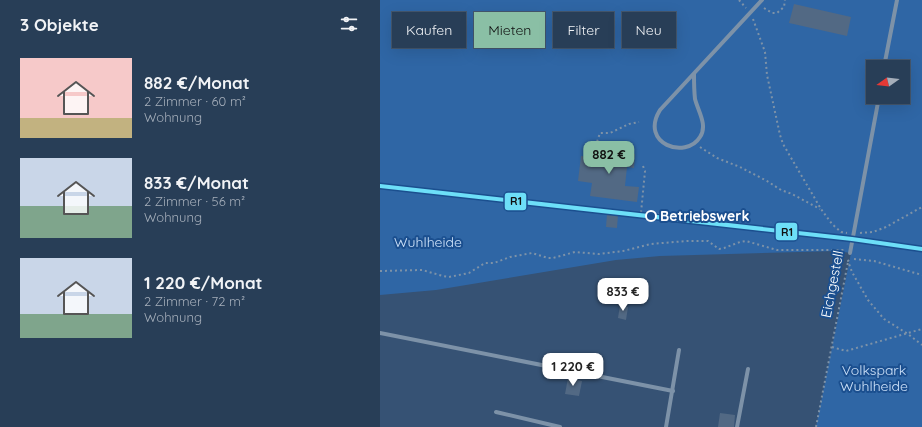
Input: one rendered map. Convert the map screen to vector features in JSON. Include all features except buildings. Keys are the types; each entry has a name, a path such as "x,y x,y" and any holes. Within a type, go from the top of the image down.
{"lane":[{"path":"694,74 696,100 703,124 703,130 700,138 695,142 684,147 677,148 668,146 660,140 656,134 656,116 660,110 761,0"},
{"path":"885,60 897,0"},
{"name":"Eichgestell","path":"850,251 878,104"},
{"path":"380,333 673,391"},
{"path":"666,427 679,350"},
{"path":"737,427 748,369"},
{"path":"496,412 560,427"}],"path":[{"path":"739,0 750,13 765,52 767,75 783,144 821,209 832,224 841,232 853,234 872,232 886,228 922,207"},
{"path":"761,0 763,7 772,13 777,13 784,6 786,0"},
{"path":"592,161 600,133 610,133 629,124 639,122"},
{"path":"695,142 702,149 717,158 740,167 781,190 821,209"},
{"path":"643,166 645,171 641,213 676,216"},
{"path":"380,272 422,270 449,277 469,273 485,263 494,263 510,257 532,253 553,258 575,252 598,254 623,251 651,244 687,241 708,241 719,249 746,241 777,250 850,251"},
{"name":"Eichgestell","path":"816,427 850,251"},
{"path":"922,276 874,261 856,258 848,261 852,272 868,300 884,319 922,345"},
{"path":"832,347 846,351 908,334 922,328"}],"green space":[{"path":"380,0 922,0 922,427 816,427 851,253 837,251 660,256 616,260 436,290 380,295"}],"transit line":[{"name":"R1","path":"380,186 852,239 922,249"}],"place":[{"name":"Betriebswerk","path":"651,216"}],"park label":[{"name":"Wuhlheide","path":"428,242"},
{"name":"Volkspark Wuhlheide","path":"874,378"}]}
